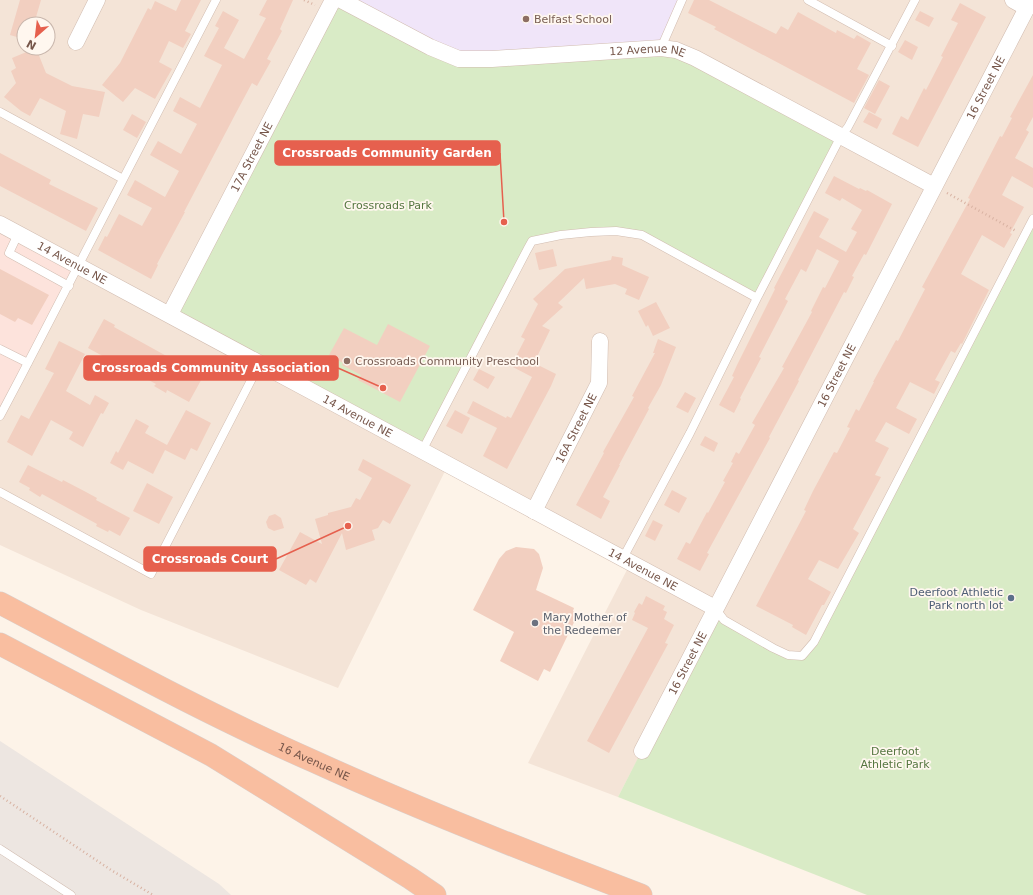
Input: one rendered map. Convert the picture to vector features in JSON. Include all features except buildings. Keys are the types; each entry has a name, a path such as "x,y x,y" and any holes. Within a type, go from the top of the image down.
{"highway":[{"name":"16 Avenue NE","path":"0,603 161,687 312,761 477,832 641,895"},
{"path":"0,644 211,755 435,895"}],"street":[{"path":"76,42 97,0"},
{"name":"17A Street NE","path":"170,314 333,0"},
{"name":"12 Avenue NE","path":"341,0 430,47 459,59 492,59 661,48 676,50 695,58 934,186"},
{"path":"1013,0 1029,4"},
{"name":"16 Street NE","path":"642,751 1029,4"},
{"name":"14 Avenue NE","path":"0,224 715,608"},
{"name":"16A Street NE","path":"534,511 599,383 600,341"}],"lane":[{"path":"0,416 69,286 216,0"},
{"path":"661,48 682,0"},
{"path":"808,0 892,46"},
{"path":"623,558 690,433 757,298 841,136 848,127 915,0"},
{"path":"0,112 123,179"},
{"path":"715,608 724,620 788,655 802,656 808,650 814,642 1033,220"},
{"path":"422,451 532,241 561,235 591,232 616,231 642,236 757,298"},
{"path":"18,234 9,253 69,286"},
{"path":"0,348 28,363"},
{"path":"0,492 151,574 260,363"},
{"path":"0,849 60,892 71,895"}],"path":[{"path":"934,186 1025,235"},
{"path":"0,796 111,870 153,895"}],"shaded area":[{"path":"0,0 1033,0 1033,219 808,650 642,751 618,797 528,763 631,562 448,465 338,688 141,610 0,545"},
{"name":"Belfast School","path":"341,0 682,0 661,48 476,60"},
{"path":"0,224 79,266 0,415"},
{"path":"0,741 219,884 231,895 0,895"}],"green space":[{"name":"Crossroads Park","path":"333,0 445,54 661,48 841,136 757,298 629,232 532,241 422,451 170,314"},
{"name":"Deerfoot Athletic Park","path":"1033,219 1033,895 867,895 618,797 715,608 724,620 788,655 808,650"}],"place":[{"name":"Belfast School","path":"526,19"},
{"name":"Crossroads Community Garden","path":"504,222"},
{"name":"Crossroads Community Preschool","path":"347,361"},
{"name":"Crossroads Community Association","path":"383,388"},
{"name":"Crossroads Court","path":"348,526"},
{"name":"Deerfoot Athletic Park north lot","path":"1011,598"},
{"name":"Mary Mother of the Redeemer","path":"535,623"}]}
